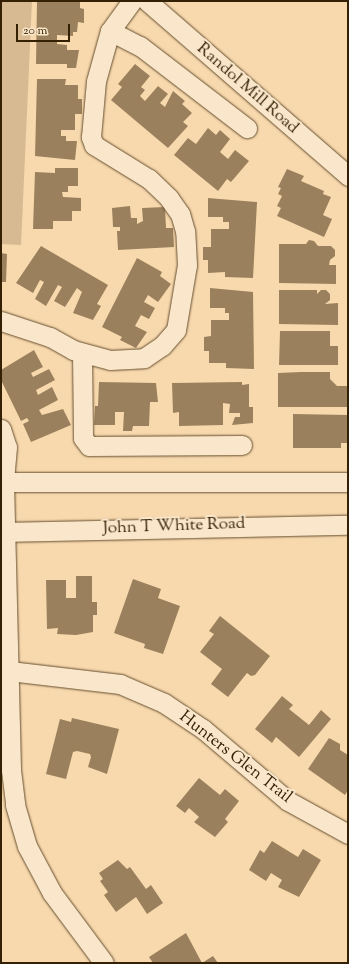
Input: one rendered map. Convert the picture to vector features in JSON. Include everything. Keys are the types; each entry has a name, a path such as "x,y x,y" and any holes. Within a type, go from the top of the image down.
{"street":[{"path":"1,321 50,337 82,353 110,360 144,358 162,346 176,330 188,265 185,231 180,214 169,198 149,179 94,145 91,137 96,81 110,31 132,1"},
{"name":"Randol Mill Road","path":"147,1 348,176"},
{"path":"110,31 140,46 246,128"},
{"path":"82,353 84,438 89,446 242,446"},
{"path":"1,429 7,447 3,482 5,670 12,784 15,805 27,846 52,893 104,963"},
{"path":"3,482 348,482"},
{"name":"John T White Road","path":"4,532 348,525"},
{"name":"Hunters Glen Trail","path":"5,670 120,684 164,703 203,729 288,802 348,834"}],"shaded area":[{"path":"1,1 32,1 21,245 1,244"}],"building":[{"path":"37,1 80,1 80,8 84,9 84,23 78,22 77,32 73,32 73,36 57,35 57,44 67,45 67,50 79,50 76,68 67,68 67,64 36,64"},
{"path":"135,64 150,76 141,87 145,90 140,96 145,101 158,86 168,94 160,103 165,107 173,91 185,101 182,104 192,113 183,122 188,126 168,148 111,100 122,87 118,84"},
{"path":"37,79 66,79 65,85 78,85 78,99 82,99 82,114 75,114 75,130 61,130 61,136 66,136 66,141 77,141 75,160 35,156"},
{"path":"208,128 216,135 220,130 230,139 220,152 228,159 235,150 249,161 231,182 227,179 218,191 174,155 188,138 196,144"},
{"path":"55,168 78,168 78,186 68,186 68,192 62,192 63,197 81,198 81,211 72,211 72,221 53,221 53,229 33,229 35,172 55,173"},
{"path":"287,169 304,176 301,181 324,191 323,194 331,197 323,215 332,219 324,237 277,216 281,208 277,206 282,196 278,194 281,188 278,187"},
{"path":"208,198 257,202 253,278 225,277 225,272 208,273 208,260 203,260 203,247 211,247 211,229 229,229 229,222 223,222 223,217 208,217"},
{"path":"130,206 131,218 137,218 137,224 143,221 142,208 165,207 166,228 173,228 174,247 118,250 117,231 120,231 120,227 113,227 112,208"},
{"path":"309,240 314,241 318,246 331,246 335,250 335,256 330,260 329,265 336,265 336,284 279,283 279,244 306,244"},
{"path":"41,246 108,285 97,304 101,306 93,320 73,313 82,292 77,288 65,307 54,301 62,287 58,285 46,306 35,299 44,282 40,280 33,293 16,283"},
{"path":"1,253 7,254 6,282 1,282"},
{"path":"137,258 162,272 160,276 171,284 158,302 148,295 144,302 155,308 149,319 141,315 135,326 147,332 136,348 120,340 122,337 102,327"},
{"path":"210,288 253,292 254,369 226,368 226,363 209,363 209,351 204,351 204,337 211,336 211,320 229,320 229,313 225,313 225,308 210,308"},
{"path":"279,290 317,290 317,294 321,290 326,290 330,294 330,300 325,304 338,303 338,325 279,324"},
{"path":"280,331 330,331 330,346 338,346 338,365 279,365"},
{"path":"34,350 43,367 31,373 33,377 49,369 55,380 36,390 38,395 52,387 58,400 39,410 42,415 63,409 71,425 31,442 23,424 29,421 27,418 21,421 1,380 1,370"},
{"path":"330,372 330,379 337,386 347,386 347,407 278,407 278,373"},
{"path":"99,382 156,383 158,402 150,402 149,426 133,426 132,431 123,431 124,412 115,412 115,425 94,425 95,406 98,406"},
{"path":"242,382 242,385 249,384 249,407 253,407 253,423 232,425 235,417 240,417 240,413 229,413 230,404 223,403 223,425 179,426 179,412 173,413 172,383"},
{"path":"293,414 348,415 348,443 341,443 341,448 293,448"},
{"path":"76,576 92,576 92,602 97,602 97,615 93,615 93,632 76,635 57,634 58,628 47,629 46,580 66,580 66,598 76,598"},
{"path":"133,579 161,589 158,598 180,606 163,654 144,648 145,644 114,633"},
{"path":"220,616 270,656 255,675 251,676 247,673 228,697 211,684 222,669 200,652 214,634 209,631"},
{"path":"282,696 293,705 289,709 309,725 321,710 331,719 299,757 276,737 272,743 255,729"},
{"path":"72,718 119,729 107,774 88,767 91,757 90,754 77,751 73,752 66,779 46,774 60,719 71,722"},
{"path":"329,738 340,744 340,750 348,755 348,790 345,795 308,769"},
{"path":"199,778 220,795 225,789 239,801 225,819 228,822 215,837 194,822 199,817 189,808 185,813 176,806"},
{"path":"272,841 298,857 303,849 321,860 299,897 278,887 282,880 271,873 266,881 249,870 260,850 264,853"},
{"path":"118,860 127,869 130,867 146,889 151,885 163,903 147,914 136,897 116,912 104,895 108,892 100,881 103,879 99,873"},
{"path":"186,933 202,963 153,963 149,957"},
{"path":"213,956 218,963 202,963"}]}
